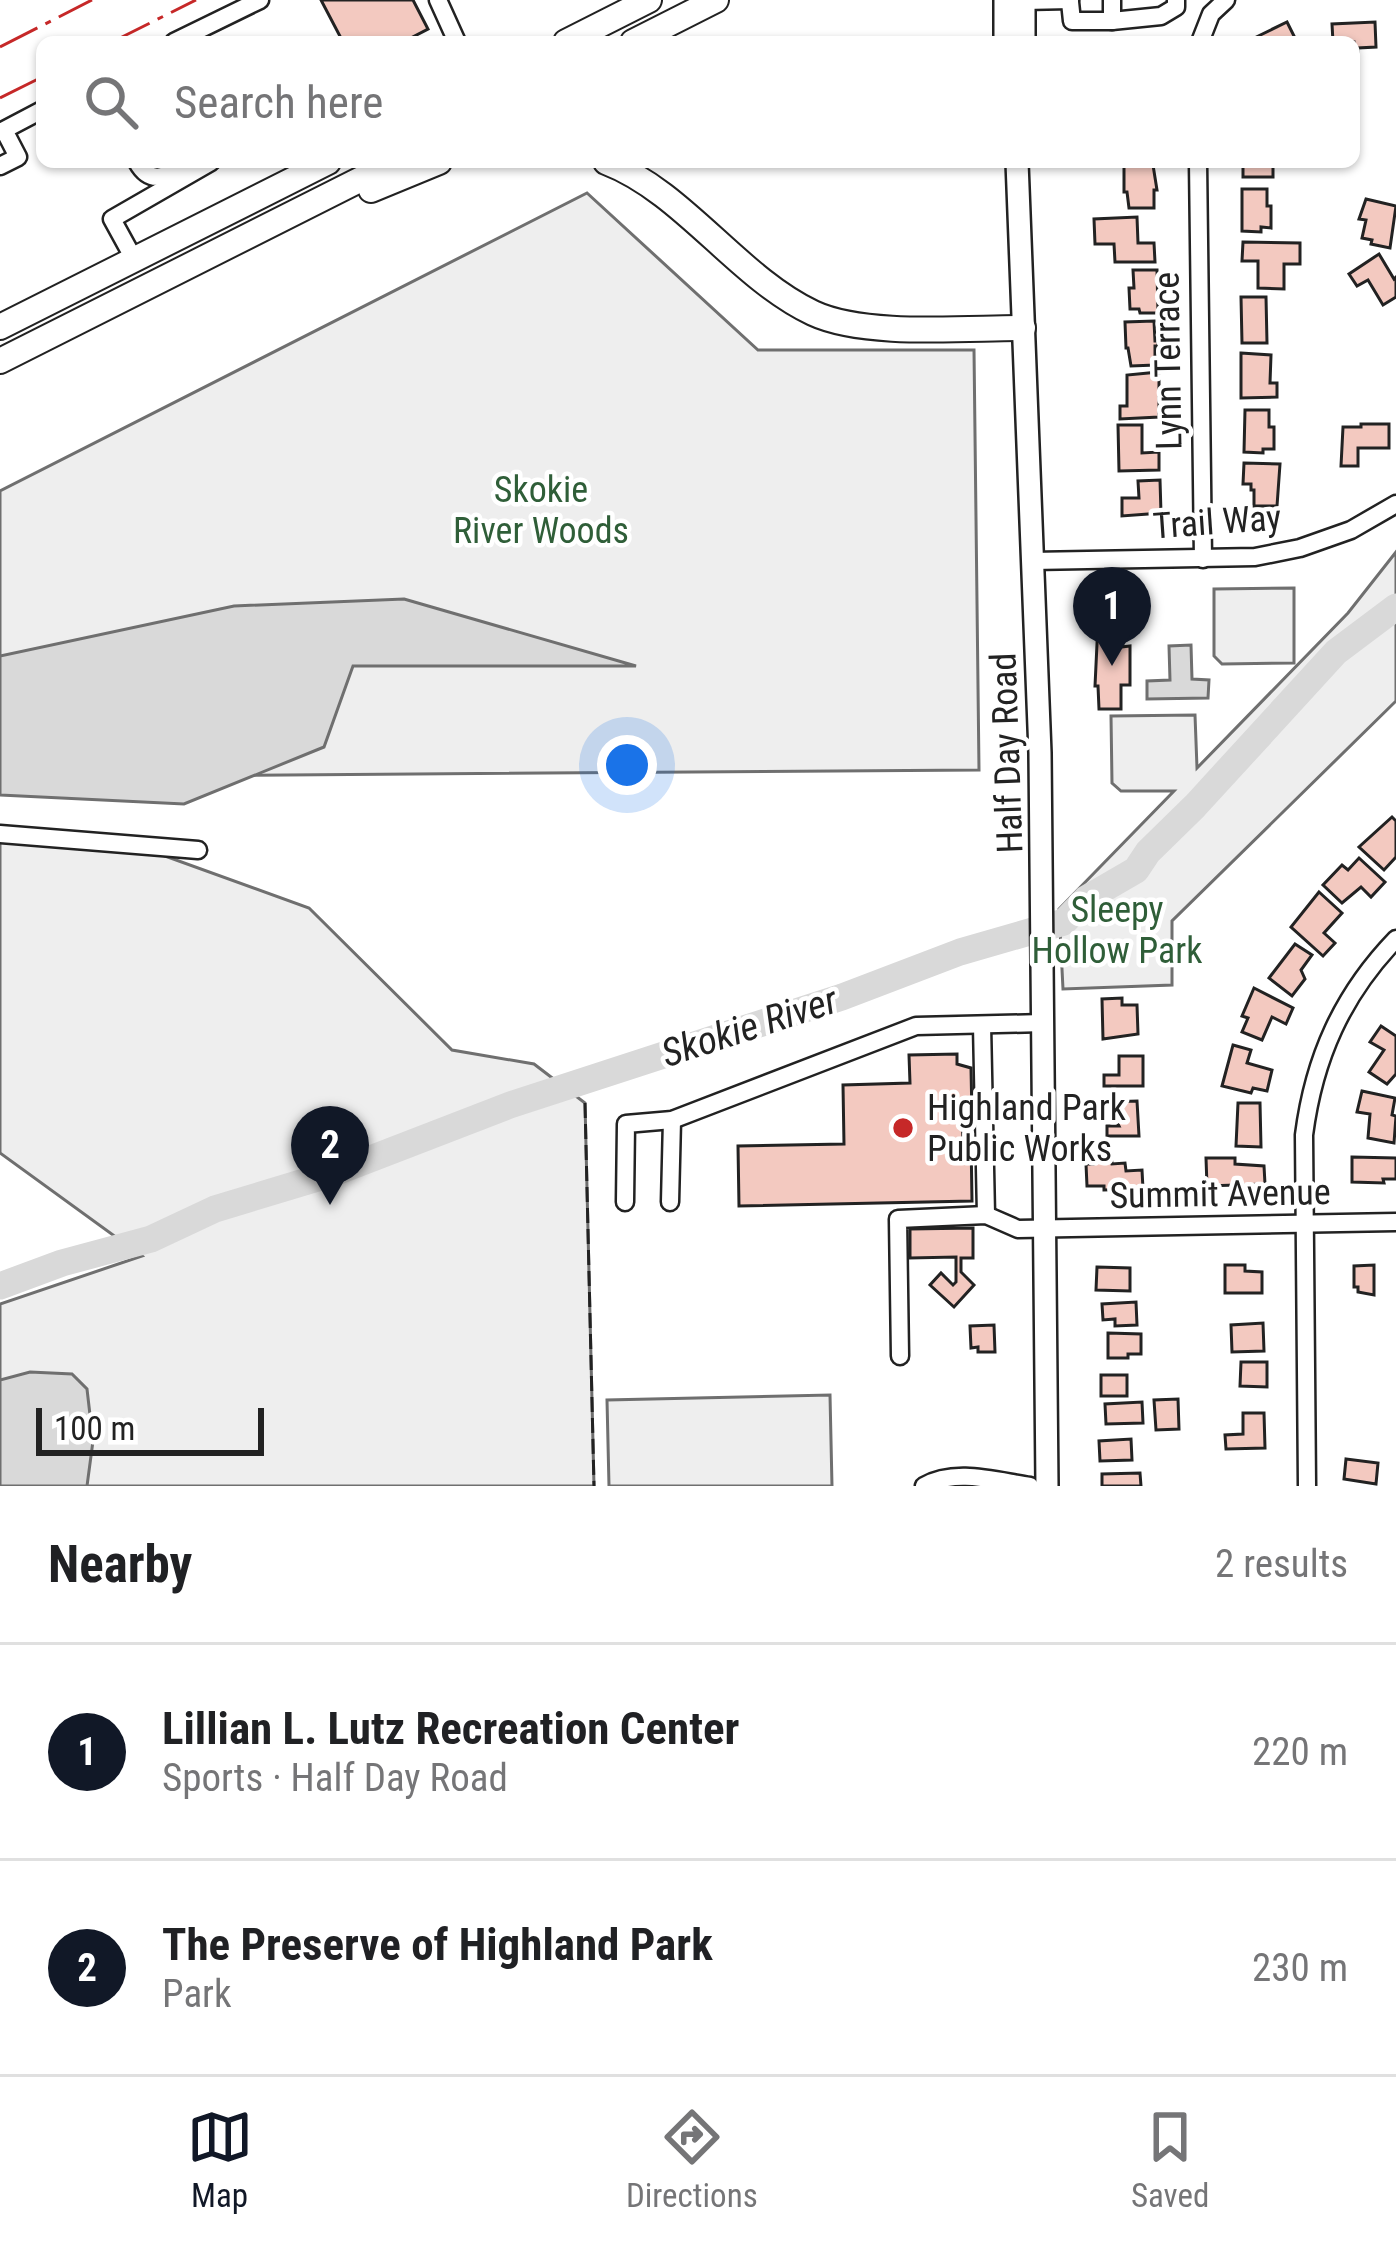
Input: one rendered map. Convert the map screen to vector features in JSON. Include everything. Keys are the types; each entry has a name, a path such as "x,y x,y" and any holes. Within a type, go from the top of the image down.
{"highway":[{"path":"578,36 649,0"},
{"path":"645,36 716,0"},
{"path":"0,327 316,168"},
{"path":"0,362 382,168"},
{"path":"186,267 425,168"},
{"path":"618,168 649,184 788,299 817,315 874,328 1023,328"}],"main road":[{"path":"1004,0 1005,36"},
{"path":"1024,1 1024,36"},
{"name":"Half Day Road","path":"1017,168 1044,895 1047,1486"}],"street":[{"path":"187,36 260,0"},
{"path":"438,0 454,36"},
{"path":"1112,0 1112,21"},
{"path":"1024,1 1070,1 1072,21 1112,21 1161,16 1176,7 1176,0"},
{"path":"1202,36 1211,14 1226,0"},
{"path":"0,166 18,157 4,130 36,113"},
{"path":"140,168 149,178 176,168"},
{"path":"134,259 112,219 201,168"},
{"name":"Lynn Terrace","path":"1198,168 1202,560"},
{"name":"Trail Way","path":"1032,561 1256,557 1351,530 1396,504"},
{"path":"0,834 198,850"},
{"path":"1307,1486 1304,1135 1309,1099 1335,1021 1359,982 1396,939"},
{"path":"625,1202 626,1124 672,1120 916,1026 1043,1023"},
{"path":"982,1024 986,1215"},
{"path":"670,1202 672,1120"},
{"name":"Summit Avenue","path":"900,1356 898,1219 986,1215 1018,1229 1396,1222"},
{"path":"924,1486 957,1476 1030,1486"}],"green space":[{"name":"Skokie River Woods","path":"587,193 758,350 974,350 979,770 0,777 0,491"},
{"name":"Sleepy Hollow Park","path":"1396,552 1396,701 1172,921 1172,985 1063,989 1059,909 1174,791 1121,791 1112,783 1111,716 1195,715 1197,768 1348,613"},
{"path":"1294,588 1294,663 1222,664 1214,656 1214,589"},
{"path":"0,827 129,843 309,908 452,1050 534,1064 585,1103 594,1486 0,1486 0,1304 142,1256 0,1153"},
{"path":"830,1395 832,1486 609,1486 607,1400"}],"shaded area":[{"path":"404,599 636,666 353,666 324,747 184,804 0,795 0,656 234,606"},
{"path":"1191,645 1192,679 1209,680 1208,698 1147,699 1147,681 1170,680 1169,646"},
{"path":"30,1372 72,1374 87,1389 93,1441 87,1486 0,1486 0,1380"}],"building":[{"path":"321,0 413,0 428,29 415,36 340,36"},
{"path":"1287,22 1294,36 1258,36"},
{"path":"1375,22 1376,47 1360,48 1360,36 1333,36 1332,24"},
{"path":"1124,168 1153,168 1154,208 1129,208"},
{"path":"1243,168 1273,168 1273,177 1243,177"},
{"path":"1242,189 1267,189 1271,228 1242,231"},
{"path":"1366,199 1396,206 1390,248 1362,238 1366,220 1359,219"},
{"path":"1137,217 1138,243 1154,243 1155,262 1115,262 1114,244 1095,244 1094,219"},
{"path":"1243,242 1300,243 1300,264 1284,264 1284,289 1258,288 1258,261 1242,261"},
{"path":"1379,254 1396,277 1396,297 1383,305 1368,280 1357,286 1349,274"},
{"path":"1133,270 1157,270 1158,313 1130,309"},
{"path":"1241,297 1266,297 1267,343 1242,343"},
{"path":"1154,321 1155,365 1131,366 1125,322"},
{"path":"1241,353 1271,355 1270,383 1277,383 1277,397 1241,398"},
{"path":"1159,372 1159,417 1120,419 1120,406 1127,406 1127,375"},
{"path":"1245,410 1269,410 1274,449 1244,452"},
{"path":"1389,424 1389,448 1358,448 1358,466 1341,466 1343,427"},
{"path":"1118,425 1142,425 1142,453 1159,452 1159,470 1119,471"},
{"path":"1244,463 1280,464 1277,506 1254,506 1251,484 1243,484"},
{"path":"1160,480 1161,513 1122,516 1122,498 1139,498 1138,481"},
{"path":"1098,623 1120,623 1121,647 1130,646 1130,685 1121,685 1121,709 1099,709 1095,686"},
{"path":"1392,817 1396,857 1384,870 1359,847"},
{"path":"1359,858 1385,882 1371,897 1361,887 1342,903 1323,885 1342,865 1348,870"},
{"path":"1319,892 1342,913 1324,933 1335,943 1323,956 1291,927"},
{"path":"1295,944 1312,955 1301,970 1305,979 1292,996 1269,978"},
{"path":"1254,988 1293,1008 1286,1024 1272,1017 1262,1040 1242,1032 1248,1018 1242,1016"},
{"path":"1122,998 1122,1005 1137,1005 1138,1034 1103,1039 1102,999"},
{"path":"1381,1026 1396,1036 1396,1074 1387,1084 1369,1072 1384,1050 1370,1042"},
{"path":"1233,1045 1251,1050 1247,1063 1272,1070 1267,1091 1253,1088 1251,1093 1222,1086"},
{"name":"Highland Park Public Works","path":"957,1054 957,1064 971,1068 972,1117 962,1117 963,1139 971,1139 972,1201 739,1206 738,1146 844,1144 843,1085 910,1083 909,1055"},
{"path":"1119,1056 1143,1056 1143,1086 1104,1086 1104,1075 1119,1075"},
{"path":"1362,1091 1395,1098 1394,1143 1368,1138 1370,1114 1357,1112"},
{"path":"1137,1101 1139,1136 1107,1136 1107,1126 1119,1126 1116,1120 1107,1120 1107,1102"},
{"path":"1238,1103 1260,1103 1261,1147 1236,1146"},
{"path":"1111,1154 1112,1164 1125,1163 1126,1171 1142,1170 1143,1189 1087,1186 1086,1164 1093,1164 1093,1155"},
{"path":"1352,1157 1396,1158 1396,1179 1352,1182"},
{"path":"1206,1158 1235,1158 1235,1164 1264,1166 1265,1184 1207,1186"},
{"path":"973,1228 973,1258 961,1258 961,1272 974,1285 954,1307 930,1285 941,1273 953,1285 956,1282 956,1257 910,1258 910,1229"},
{"path":"1225,1265 1245,1265 1245,1271 1262,1272 1262,1293 1225,1293"},
{"path":"1374,1265 1374,1295 1358,1292 1354,1266"},
{"path":"1097,1267 1130,1268 1130,1291 1096,1290"},
{"path":"1136,1302 1137,1325 1115,1326 1115,1319 1103,1320 1102,1304"},
{"path":"1263,1323 1264,1351 1232,1352 1231,1325"},
{"path":"994,1325 995,1352 971,1348 970,1326"},
{"path":"1108,1333 1141,1334 1141,1354 1108,1358"},
{"path":"1241,1362 1267,1362 1267,1387 1240,1386"},
{"path":"1101,1375 1127,1375 1127,1396 1101,1396"},
{"path":"1178,1399 1179,1429 1156,1430 1154,1400"},
{"path":"1142,1402 1143,1423 1106,1424 1105,1404"},
{"path":"1243,1413 1264,1413 1265,1448 1226,1449 1225,1435 1243,1434"},
{"path":"1131,1439 1132,1460 1100,1461 1099,1441"},
{"path":"1346,1459 1378,1463 1376,1484 1344,1479"},
{"path":"1140,1473 1141,1486 1102,1486 1102,1474"}],"waterway":[{"name":"Skokie River","path":"0,1286 151,1239 215,1209 334,1173 510,1105 842,997 960,952 1064,922 1086,899 1136,870 1336,652 1396,607"}],"fence":[{"path":"585,1103 594,1486"}],"power":[{"path":"0,47 92,0"},
{"path":"124,36 196,0"},
{"path":"0,98 36,80"}],"place":[{"name":"Lillian L. Lutz Recreation Center","path":"1112,666"},
{"name":"Highland Park Public Works","path":"903,1128"},
{"name":"The Preserve of Highland Park","path":"330,1205"}]}
